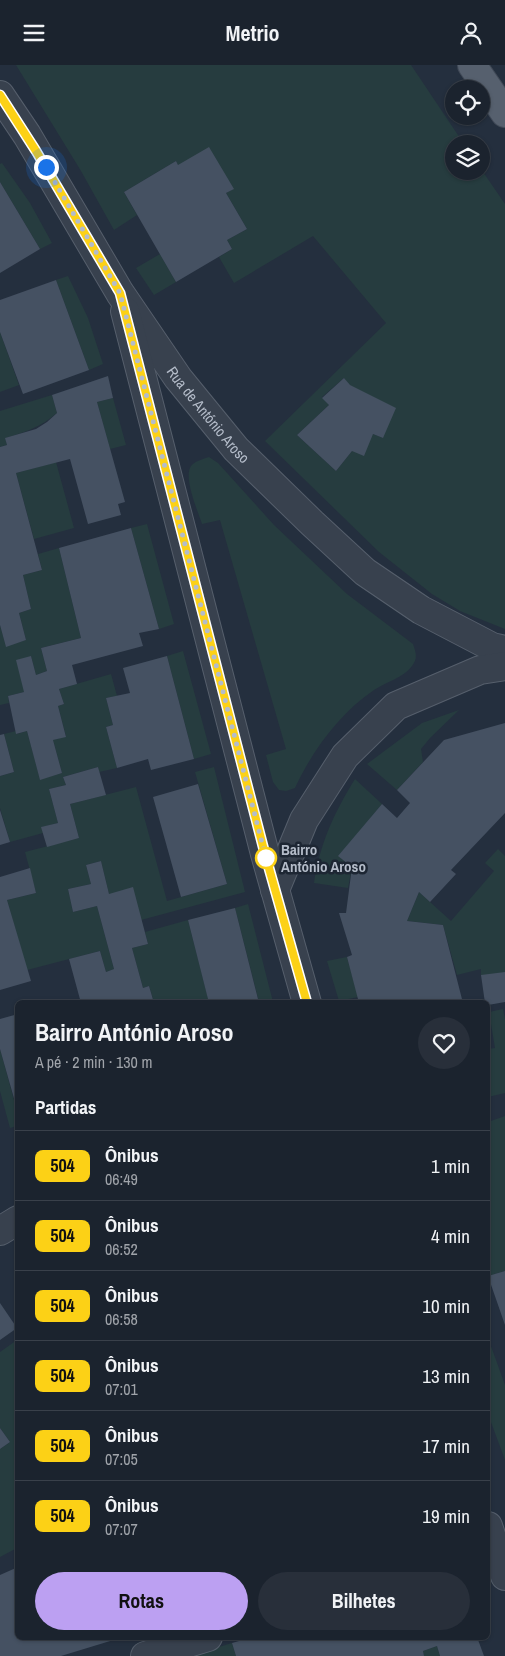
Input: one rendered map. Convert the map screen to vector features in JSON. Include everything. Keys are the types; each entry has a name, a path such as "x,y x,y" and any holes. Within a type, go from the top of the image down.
{"main road":[{"path":"472,65 505,113"}],"street":[{"name":"Rua de António Aroso","path":"0,95 37,153 120,293 178,378 236,449 365,572 421,611 492,647 505,650"},
{"path":"120,293 275,889 306,1000"},
{"path":"275,889 304,821 346,756 396,706 480,670 505,666"},
{"path":"494,1543 505,1576"},
{"path":"145,1656 198,1640"}],"green space":[{"path":"16,65 411,65 445,116 445,125 451,125 458,135 445,135 445,180 489,180 505,204 505,629 460,611 432,594 379,552 265,441 386,323 313,236 234,283 219,257 232,249 227,240 247,229 226,193 233,189 178,165 176,161 124,192 137,215 114,230 81,171","holes":["344,378 383,438 373,434 352,451 336,471 297,435 329,405 322,397"]},
{"path":"2,163 30,203 52,243 40,249 0,182 0,164"},
{"path":"160,254 176,282 154,295 136,268"},
{"path":"68,276 88,318 103,364 89,370 56,280"},
{"path":"0,332 19,385 0,392"},
{"path":"52,395 57,413 39,425 6,438 7,445 0,447 0,411"},
{"path":"113,398 126,445 110,449 97,402"},
{"path":"209,457 218,463 274,525 347,594 413,644 416,653 416,658 408,670 374,690 339,721 310,760 295,788 286,791 279,790 273,782 266,755 286,749 220,520 202,524 190,486 189,471 191,466 197,461"},
{"path":"56,462 74,528 34,539 16,473"},
{"path":"147,524 174,624 159,629 131,528"},
{"path":"59,548 81,638 41,648 47,671 36,675 31,656 24,692 8,696 9,703 0,705 0,625 6,646 26,640 19,613 31,609 23,575 42,570 38,554"},
{"path":"183,651 211,754 194,759 167,656"},
{"path":"111,674 117,696 106,698 113,725 106,727 117,768 99,772 98,767 63,777 66,785 49,789 58,823 42,827 43,833 10,842 0,808 0,776 14,772 4,734 16,731 17,734 27,731 40,779 62,773 53,740 66,736 58,706 64,704 59,689"},
{"path":"459,710 421,749 423,762 397,790 367,764 422,723"},
{"path":"214,767 245,892 141,920 109,894 101,861 86,865 91,884 68,889 73,912 97,906 114,969 106,972 100,951 27,970 7,900 36,893 25,852 79,838 70,804 136,787 167,901 227,884 195,772"},
{"path":"355,779 382,804 339,856 352,867 348,888 314,883 324,841"},
{"path":"498,849 505,856 505,979 481,975 481,969 457,975 443,925 407,921 419,892 451,921 494,871 485,863"},
{"path":"248,904 272,1000 258,1000 235,908"},
{"path":"188,920 208,1000 153,1000 149,986 143,988 132,948 148,944 145,932"},
{"path":"347,957 358,997 339,1000 327,961"},
{"path":"503,1009 505,1019 505,1093 490,1097 490,1049 495,1048 490,1012"},
{"path":"0,1049 15,1104 15,1127 10,1128 0,1091"},
{"path":"505,1116 505,1271 490,1275 490,1121"},
{"path":"15,1341 15,1549 0,1557 0,1449 10,1442 0,1428 0,1352"},
{"path":"490,1344 505,1385 505,1460 490,1419"},
{"path":"232,1643 236,1656 190,1656"},
{"path":"437,1646 440,1656 424,1656 423,1651"}],"building":[{"path":"209,147 234,189 226,193 247,229 227,240 232,249 176,282 124,192 176,161 178,165"},
{"path":"0,182 40,249 0,273"},
{"path":"56,280 89,370 23,394 0,332 0,300"},
{"path":"108,376 113,398 97,402 125,502 118,504 121,515 88,524 70,459 16,473 42,570 23,575 31,609 19,613 26,640 6,647 0,625 0,447 7,445 5,438 36,429 57,413 52,395"},
{"path":"344,378 350,385 396,408 383,438 373,434 364,456 352,451 336,471 297,435 329,405 322,398"},
{"path":"131,528 159,629 139,633 143,646 72,665 77,684 59,689 64,704 58,706 66,737 53,740 62,773 40,780 27,731 16,734 8,696 24,692 16,660 31,656 36,675 47,671 41,648 81,638 59,548"},
{"path":"167,656 194,759 151,770 148,759 117,768 106,727 113,725 106,698 130,693 123,668"},
{"path":"505,723 505,813 451,870 456,874 430,902 419,892 407,921 443,925 462,1000 358,1000 347,957 352,955 339,913 346,913 352,867 338,856 382,804 397,818 410,803 397,790 444,740"},
{"path":"4,734 14,772 0,776 0,735"},
{"path":"98,767 106,795 70,804 79,838 47,847 41,827 58,823 49,789 66,785 63,777"},
{"path":"198,784 227,884 181,897 153,797"},
{"path":"0,810 10,842 0,845"},
{"path":"101,861 109,894 133,887 148,944 132,948 143,988 149,986 153,1000 80,1000 69,959 100,951 106,972 114,969 97,906 73,912 68,889 91,884 86,865"},
{"path":"30,868 36,893 7,900 31,981 0,990 0,877"},
{"path":"235,908 258,1000 208,1000 188,920"},
{"path":"505,972 505,1002 490,1005 490,1000 485,1000 481,975"},
{"path":"15,1015 15,1102 0,1049 0,1019"},
{"path":"505,1271 505,1325 490,1282 490,1275"},
{"path":"0,1303 15,1325 15,1329 0,1340"},
{"path":"0,1428 10,1442 0,1449"},
{"path":"15,1568 15,1640 113,1640 61,1656 0,1656 0,1575"},
{"path":"242,1640 478,1640 484,1656 440,1656 437,1646 423,1651 424,1656 236,1656 232,1643"}],"bus line":[{"name":"504","path":"0,95 84,230 120,293 265,854 306,1000"}],"place":[{"name":"Bairro António Aroso","path":"266,858"}],"route":[{"path":"46,167 120,293 266,858"}]}
